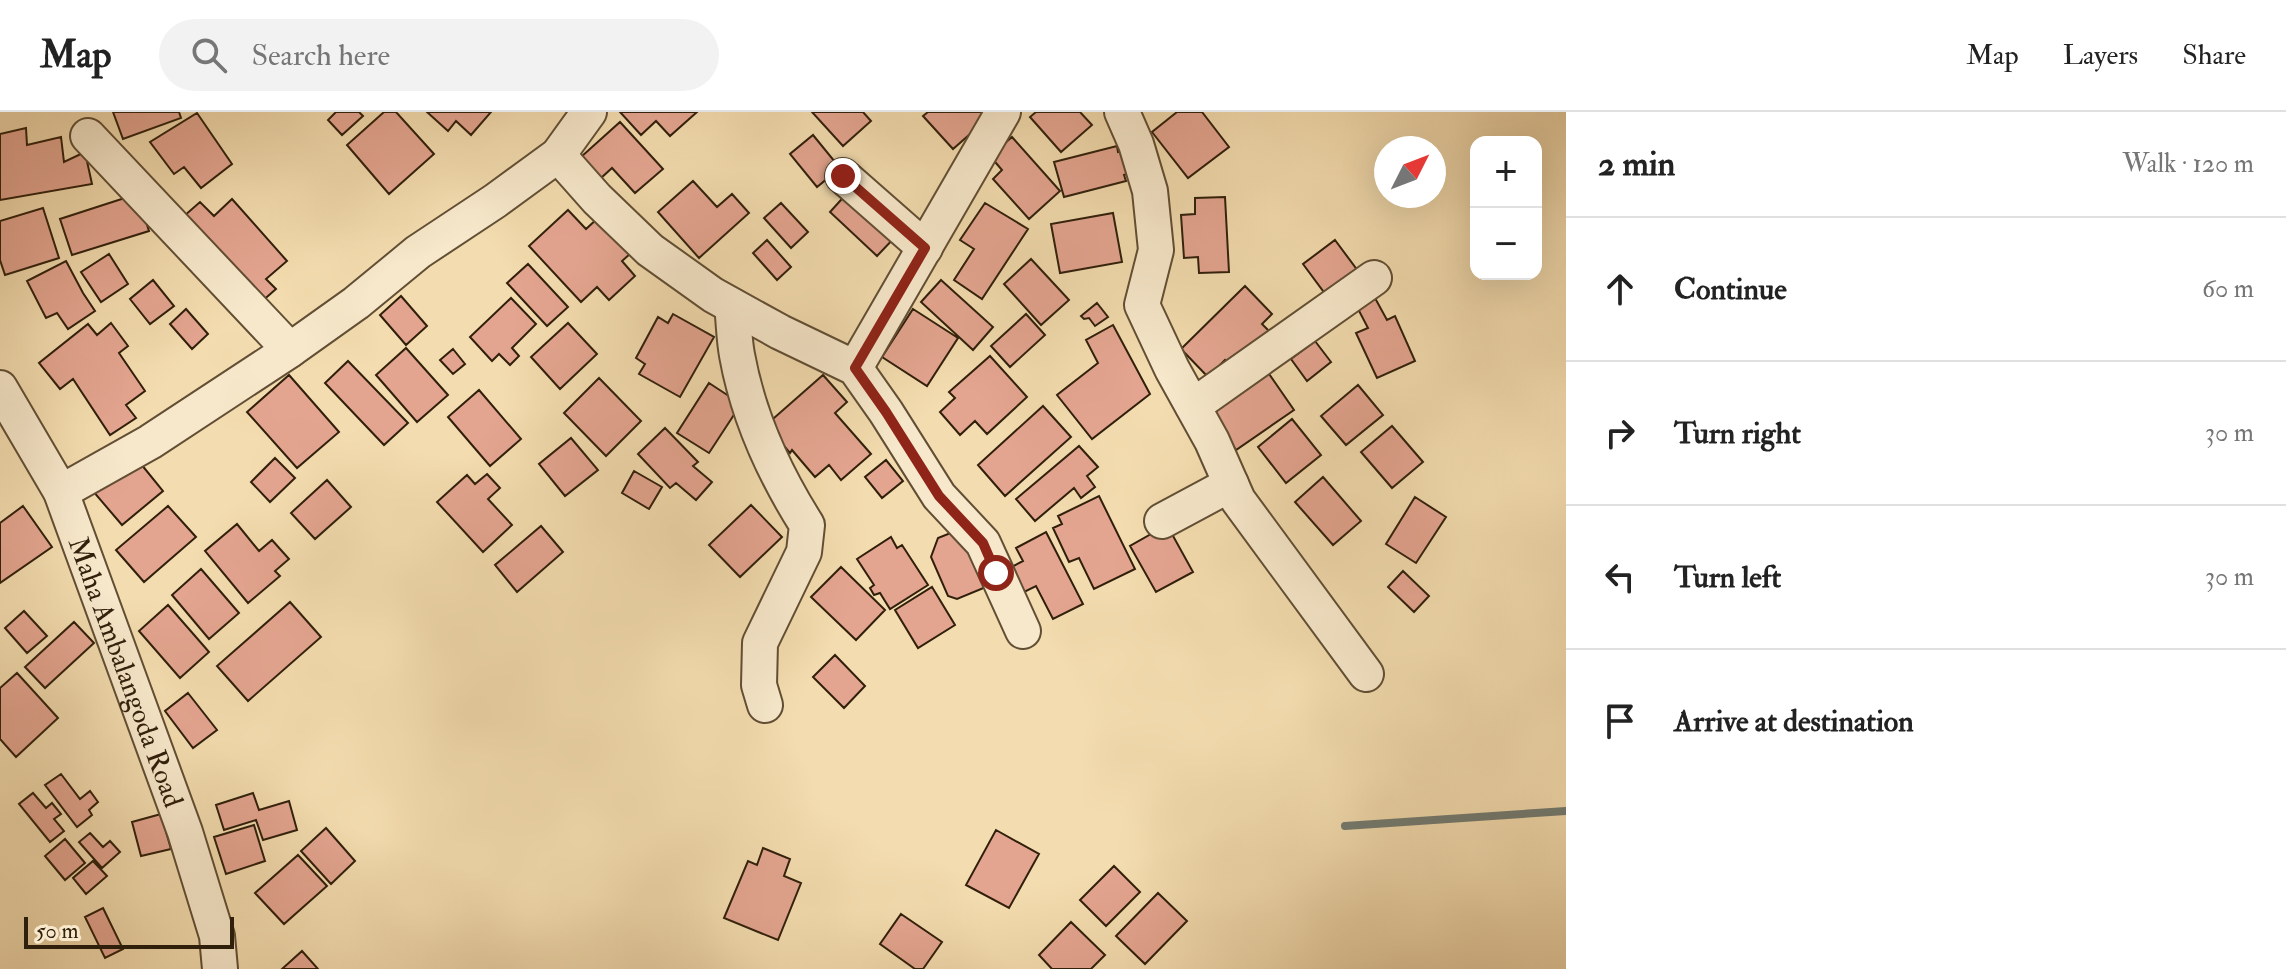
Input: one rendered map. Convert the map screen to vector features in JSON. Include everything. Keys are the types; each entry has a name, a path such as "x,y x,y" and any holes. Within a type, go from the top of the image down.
{"street":[{"path":"1122,112 1136,144 1150,191 1156,250 1142,305 1212,441 1238,500 1366,674"},
{"path":"855,368 1001,113"},
{"path":"61,492 150,442 356,303 418,252 558,155 580,115"},
{"path":"88,136 290,350"},
{"path":"558,155 597,199 650,250 732,306 855,368 939,496 983,543 1023,631"},
{"path":"843,176 925,248"},
{"path":"1193,406 1374,278"},
{"path":"732,306 737,355 757,429 786,492 807,525 804,552 760,643 759,685 765,705"},
{"name":"Maha Ambalangoda Road","path":"0,388 61,492 185,832 217,936 220,969"},
{"path":"1162,521 1231,484"}],"building":[{"path":"113,112 179,112 181,118 123,139"},
{"path":"336,112 359,112 363,116 342,135 328,120"},
{"path":"384,112 396,112 434,154 389,194 347,145"},
{"path":"427,112 491,112 471,135 456,121 448,131"},
{"path":"620,112 697,112 670,136 656,121 641,135"},
{"path":"812,112 863,112 871,121 843,146"},
{"path":"928,112 994,113 953,149 923,116"},
{"path":"1036,112 1080,112 1092,125 1061,152 1030,117"},
{"path":"1177,112 1202,112 1229,147 1188,178 1152,132"},
{"path":"197,113 232,164 201,188 184,167 174,174 150,142"},
{"path":"620,122 663,169 635,193 612,168 601,178 581,157"},
{"path":"26,128 27,145 61,137 64,162 85,152 92,184 0,200 0,134"},
{"path":"813,135 840,168 817,187 790,154"},
{"path":"1012,137 1060,191 1029,219 993,179 1002,170 990,156"},
{"path":"1117,146 1118,152 1132,149 1138,171 1124,175 1126,181 1064,197 1054,162"},
{"path":"693,181 717,207 732,194 749,213 699,258 658,212"},
{"path":"850,190 898,234 877,256 830,212"},
{"path":"137,194 149,231 72,255 60,219"},
{"path":"1225,197 1229,272 1199,273 1198,257 1184,258 1181,215 1195,214 1195,198"},
{"path":"232,199 287,261 266,279 276,289 260,303 184,216 200,202 214,216"},
{"path":"781,203 808,232 791,248 764,218"},
{"path":"985,203 1028,229 982,299 954,280 974,249 960,240"},
{"path":"43,208 59,258 5,275 0,260 0,221"},
{"path":"568,210 586,229 598,218 631,253 622,261 635,276 609,300 597,287 581,302 529,246"},
{"path":"1113,213 1122,262 1060,273 1051,224"},
{"path":"767,240 791,267 777,280 753,253"},
{"path":"1335,240 1361,275 1329,299 1303,264"},
{"path":"109,254 128,284 101,302 81,272"},
{"path":"1031,259 1069,300 1041,325 1004,284"},
{"path":"66,261 95,311 68,329 57,313 46,318 27,281"},
{"path":"528,264 568,307 547,326 507,283"},
{"path":"153,280 174,306 150,324 130,299"},
{"path":"941,280 993,327 973,350 921,302"},
{"path":"1245,286 1272,314 1262,324 1272,334 1235,370 1225,360 1208,377 1181,349"},
{"path":"401,296 427,326 406,345 380,315"},
{"path":"511,298 536,324 512,348 519,356 510,365 499,354 492,361 470,337"},
{"path":"1375,298 1387,320 1395,316 1415,361 1377,378 1356,333 1368,328 1357,307"},
{"path":"1097,303 1108,317 1095,326 1089,318 1081,316"},
{"path":"186,309 208,334 192,349 170,324"},
{"path":"913,309 958,338 927,386 882,357"},
{"path":"673,314 714,337 680,397 639,374 645,364 636,358 658,317 668,323"},
{"path":"1026,314 1045,335 1010,367 991,346"},
{"path":"111,323 128,346 119,353 145,391 126,405 136,418 110,435 73,379 60,389 39,363 88,324 97,335"},
{"path":"568,323 597,354 560,389 531,357"},
{"path":"1113,325 1150,394 1092,439 1057,395 1098,363 1086,340"},
{"path":"1315,341 1331,362 1307,381 1291,359"},
{"path":"406,348 448,395 417,422 376,375"},
{"path":"453,349 465,364 453,374 440,360"},
{"path":"990,356 1027,397 987,434 975,421 960,435 940,412 955,398 949,392"},
{"path":"348,361 408,423 384,445 325,383"},
{"path":"1265,368 1294,410 1236,450 1207,408"},
{"path":"289,375 339,432 297,468 247,412"},
{"path":"823,375 847,402 835,413 871,454 841,480 829,465 815,477 766,425"},
{"path":"599,378 641,421 606,456 564,413"},
{"path":"709,383 741,404 709,453 677,433"},
{"path":"1358,385 1383,415 1346,445 1321,416"},
{"path":"479,390 521,439 490,466 448,417"},
{"path":"1043,406 1071,437 1005,496 978,465"},
{"path":"1292,419 1321,455 1286,483 1258,447"},
{"path":"1392,426 1423,462 1392,488 1361,452"},
{"path":"665,428 698,462 693,466 712,482 696,500 676,483 670,488 638,454"},
{"path":"571,438 598,470 565,496 539,464"},
{"path":"1079,446 1098,467 1087,476 1095,487 1081,498 1074,488 1035,521 1016,499"},
{"path":"275,458 295,478 270,502 251,482"},
{"path":"886,460 903,481 882,498 865,477"},
{"path":"141,464 163,491 122,525 92,490 124,465 130,473"},
{"path":"634,471 662,487 649,509 622,493"},
{"path":"487,474 500,488 488,499 512,525 483,552 437,502 467,475 475,484"},
{"path":"1323,477 1361,521 1333,545 1295,502"},
{"path":"327,480 351,507 315,539 291,513"},
{"path":"1099,496 1135,569 1094,589 1079,558 1069,562 1053,528 1062,524 1058,516"},
{"path":"1415,497 1446,517 1416,563 1386,544"},
{"path":"751,505 782,537 740,577 709,545"},
{"path":"23,506 52,547 0,583 0,523"},
{"path":"168,506 196,537 144,582 116,550"},
{"path":"237,524 259,551 272,540 289,559 275,571 280,576 248,603 205,551"},
{"path":"1167,525 1193,572 1156,592 1130,546"},
{"path":"541,526 563,552 517,592 495,565"},
{"path":"958,530 986,587 957,599 948,596 931,557 938,538"},
{"path":"1046,532 1083,604 1053,619 1036,586 1018,595 1006,570 1023,561 1016,548"},
{"path":"891,537 897,548 902,545 928,585 890,609 880,593 874,595 870,588 874,585 857,559"},
{"path":"841,567 885,610 856,640 811,597"},
{"path":"201,569 239,613 209,639 172,595"},
{"path":"1403,571 1429,596 1414,612 1388,587"},
{"path":"932,587 955,625 918,648 895,610"},
{"path":"290,602 321,637 248,701 217,666"},
{"path":"168,605 209,652 180,678 139,631"},
{"path":"24,611 47,636 27,653 5,628"},
{"path":"74,622 94,643 45,688 25,667"},
{"path":"835,655 865,686 844,708 813,677"},
{"path":"17,673 58,718 16,757 0,739 0,688"},
{"path":"188,693 217,730 193,748 165,711"},
{"path":"61,774 80,799 90,791 98,802 89,810 92,815 77,827 45,785"},
{"path":"33,793 46,808 52,803 61,814 54,819 64,831 50,842 19,804"},
{"path":"253,793 259,810 289,801 297,830 263,840 256,820 224,830 216,805"},
{"path":"161,814 171,849 141,856 132,822"},
{"path":"254,825 265,861 226,874 214,837"},
{"path":"326,828 355,861 331,884 301,851"},
{"path":"996,830 1039,854 1009,908 966,885"},
{"path":"90,833 103,847 110,841 120,852 102,868 79,842"},
{"path":"65,839 85,863 65,880 45,856"},
{"path":"763,848 790,859 784,876 801,883 778,940 724,918 748,861 757,865"},
{"path":"298,855 327,886 284,924 255,893"},
{"path":"93,861 107,876 86,894 73,878"},
{"path":"1114,866 1140,892 1106,926 1080,900"},
{"path":"1158,893 1187,921 1145,964 1116,936"},
{"path":"103,908 123,949 105,958 85,917"},
{"path":"901,914 942,942 923,969 915,969 880,944"},
{"path":"1071,922 1105,955 1091,969 1052,969 1039,955"},
{"path":"302,951 318,969 282,969"}],"waterway":[{"path":"1345,826 1566,811"}],"route":[{"path":"843,176 925,248 855,368 939,496 983,543 996,573"}]}
